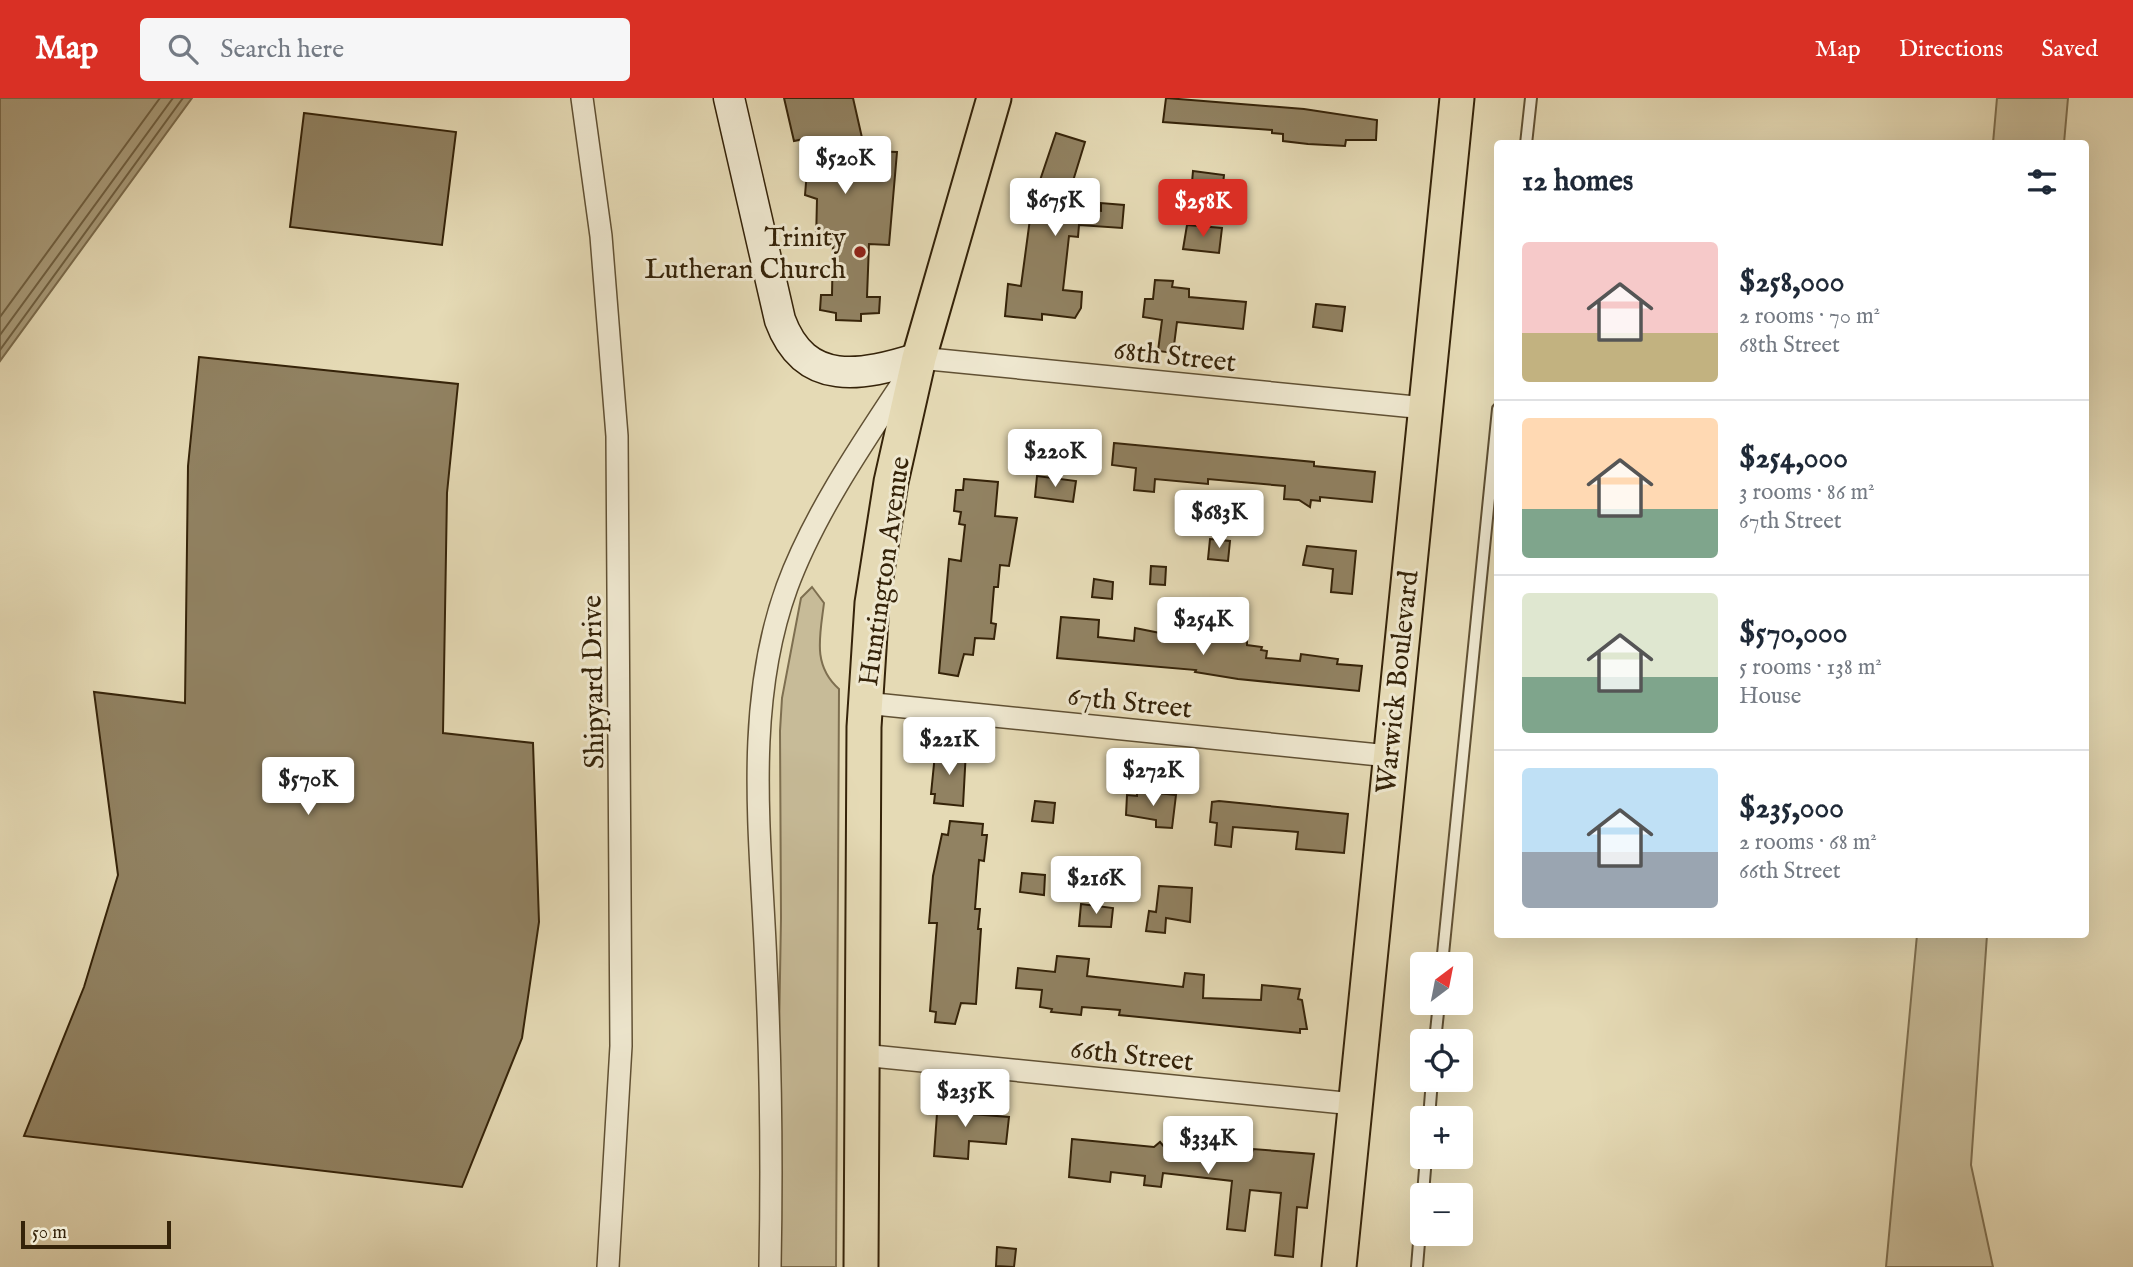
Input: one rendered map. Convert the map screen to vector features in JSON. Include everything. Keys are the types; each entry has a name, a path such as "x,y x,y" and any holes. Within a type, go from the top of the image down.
{"main road":[{"name":"Huntington Avenue","path":"861,1267 865,703 872,603 891,482 919,358 994,98"},
{"name":"Warwick Boulevard","path":"1339,1267 1457,98"}],"street":[{"name":"Shipyard Drive","path":"582,98 601,236 617,436 621,1045 608,1267"},
{"path":"729,98 780,320 793,347 817,366 839,372 891,367 919,358"},
{"path":"770,1267 772,1149 757,804 758,746 765,684 774,630 801,554 873,426 919,358"},
{"name":"68th Street","path":"919,358 1425,408"},
{"name":"67th Street","path":"865,703 1389,756"},
{"name":"66th Street","path":"862,1055 1354,1104"}],"lane":[{"path":"1526,140 1531,98"},
{"path":"1443,952 1494,449"},
{"path":"1417,1267 1425,1169"}],"shaded area":[{"path":"1997,98 2068,98 2064,140 1993,140"},
{"path":"812,587 824,603 820,638 821,660 830,680 839,689 836,1267 775,1267 781,918 780,731 782,698 801,598"},
{"path":"1917,938 1987,938 1971,1165 1993,1267 1886,1267"}],"water":[{"path":"0,98 192,98 0,361"}],"building":[{"path":"784,98 853,98 865,151 897,152 889,245 869,244 867,297 880,297 879,313 861,314 861,321 836,320 836,313 820,310 821,295 832,295 833,243 816,242 817,199 805,195 808,159 804,139 794,141"},
{"path":"1166,98 1304,109 1377,120 1376,140 1346,140 1345,146 1308,144 1283,141 1283,134 1272,133 1272,130 1163,122"},
{"path":"304,113 456,132 442,245 290,227"},
{"path":"1056,133 1085,142 1065,207 1101,211 1101,203 1124,205 1122,228 1079,225 1078,237 1069,236 1063,290 1082,292 1081,308 1075,318 1042,314 1042,320 1005,316 1008,284 1021,286 1032,204"},
{"path":"1193,171 1224,175 1222,193 1206,191 1206,195 1191,194"},
{"path":"1187,225 1222,228 1219,253 1183,249"},
{"path":"1155,280 1173,281 1172,287 1189,289 1189,297 1246,302 1243,329 1177,322 1173,353 1158,351 1162,320 1143,317 1145,299 1153,299"},
{"path":"1316,304 1345,307 1342,331 1313,327"},
{"path":"199,357 458,384 447,493 443,733 533,743 539,922 522,1038 462,1187 24,1136 84,987 118,875 94,692 185,703 188,466"},
{"path":"1114,443 1314,462 1314,466 1375,472 1372,502 1320,497 1320,501 1311,500 1310,507 1299,500 1284,499 1285,486 1208,479 1208,484 1155,479 1154,492 1134,490 1136,468 1112,465"},
{"path":"1037,476 1076,481 1073,502 1035,497"},
{"path":"964,479 998,482 995,516 1017,518 1009,566 1000,565 998,587 994,587 991,623 996,624 994,639 975,638 973,655 964,654 958,676 939,673 949,559 961,561 965,525 959,524 961,512 954,511 956,490 963,490"},
{"path":"1195,510 1213,512 1210,535 1192,533"},
{"path":"1210,539 1230,541 1228,561 1208,559"},
{"path":"1307,546 1356,551 1352,594 1331,592 1333,569 1303,565"},
{"path":"1151,566 1166,567 1165,585 1150,584"},
{"path":"1094,579 1113,582 1112,599 1092,597"},
{"path":"1061,617 1099,620 1098,637 1134,641 1135,628 1195,640 1195,633 1231,636 1231,639 1247,641 1247,645 1262,647 1261,650 1267,651 1266,658 1300,661 1301,654 1338,659 1337,664 1362,666 1359,691 1238,679 1195,672 1196,670 1057,658"},
{"path":"940,747 966,750 963,806 934,803 935,794 931,794 935,754 939,754"},
{"path":"1137,791 1176,795 1172,828 1156,827 1156,820 1126,815 1127,795 1137,796"},
{"path":"1035,801 1055,803 1053,823 1032,821"},
{"path":"1212,802 1348,814 1344,853 1296,849 1298,832 1233,827 1231,847 1215,845 1217,823 1210,822"},
{"path":"950,821 983,824 982,835 987,835 984,861 979,860 975,909 980,909 978,929 981,929 976,1004 961,1003 955,1024 935,1022 936,1012 930,1011 937,923 929,923 933,876 942,834 948,835"},
{"path":"1022,873 1045,875 1044,895 1020,892"},
{"path":"1159,886 1192,888 1190,922 1166,918 1165,933 1146,931 1149,911 1156,912"},
{"path":"1081,904 1113,908 1111,927 1079,926"},
{"path":"1057,956 1089,959 1087,976 1183,987 1185,973 1204,975 1203,998 1261,1000 1262,985 1300,989 1298,999 1302,1000 1307,1029 1300,1029 1300,1033 1119,1015 1120,1010 1082,1007 1081,1015 1051,1012 1052,1009 1040,1007 1042,990 1016,988 1018,968 1055,972"},
{"path":"938,1099 973,1103 972,1114 1009,1117 1006,1144 969,1141 968,1159 934,1156"},
{"path":"1072,1139 1154,1147 1160,1142 1166,1149 1218,1152 1218,1157 1250,1160 1253,1149 1314,1154 1307,1208 1297,1207 1293,1257 1275,1255 1281,1193 1250,1190 1245,1231 1227,1229 1232,1181 1163,1173 1161,1187 1144,1185 1145,1176 1111,1172 1110,1182 1069,1177"},
{"path":"997,1247 1016,1249 1014,1267 996,1266"}],"place":[{"name":"Trinity Lutheran Church","path":"860,252"}]}
